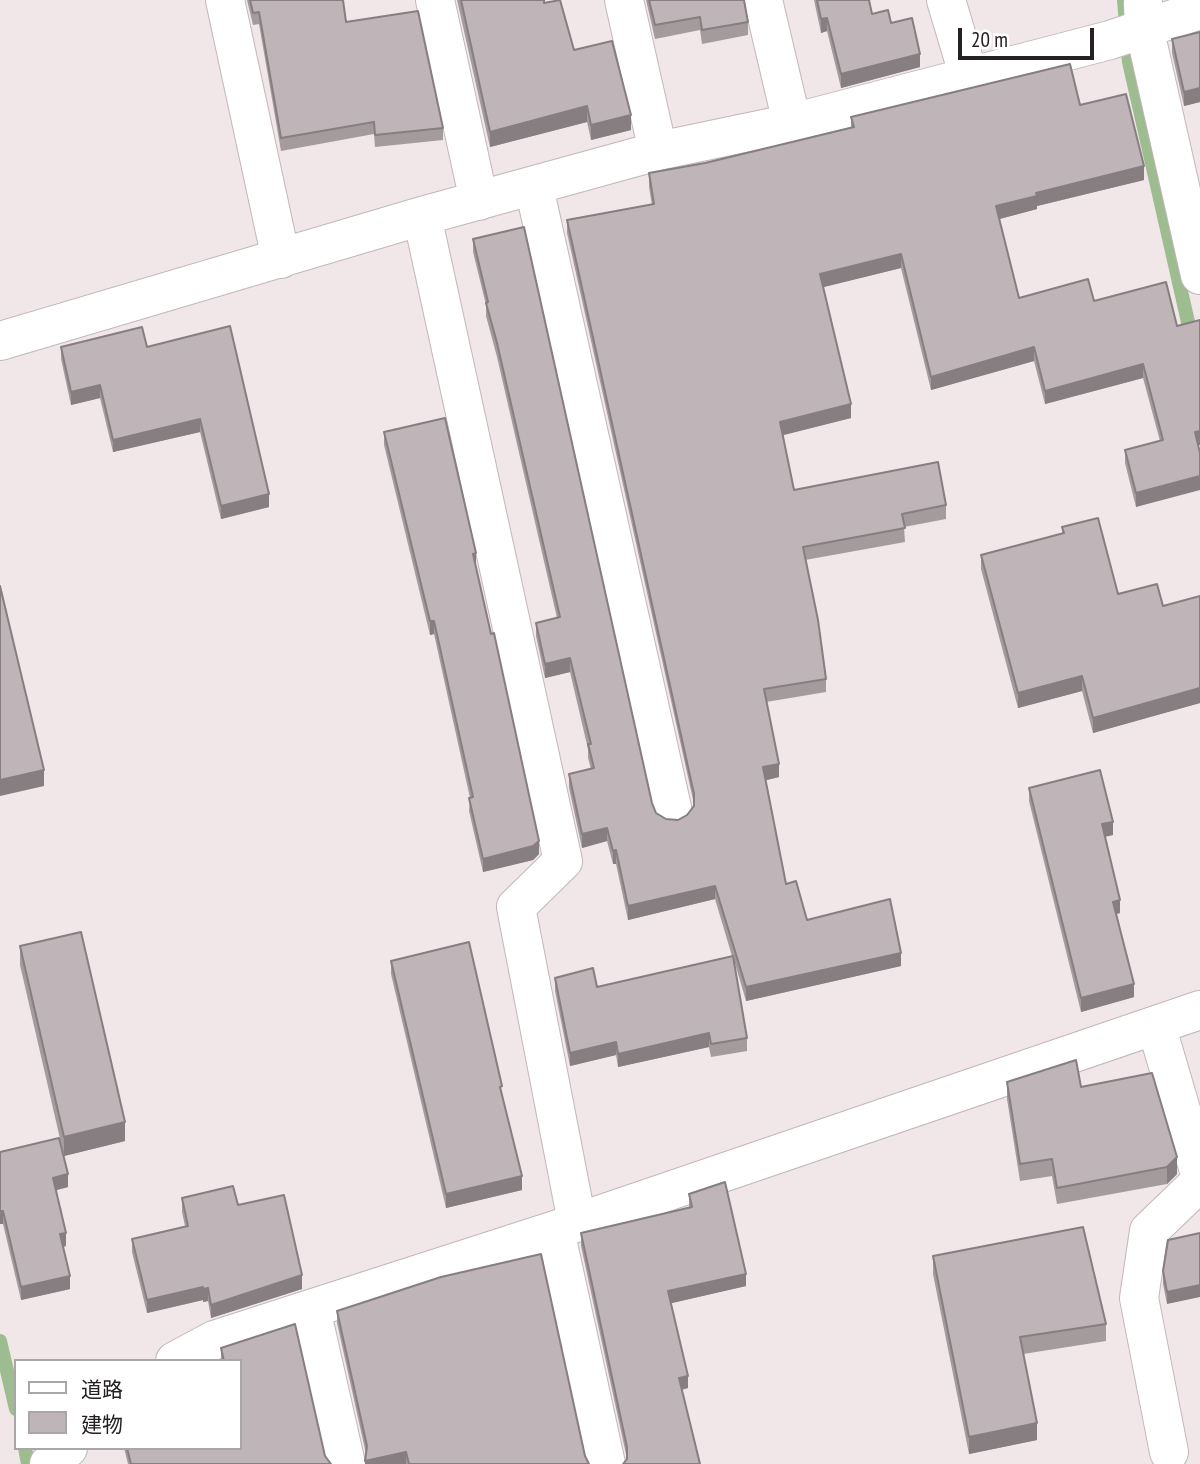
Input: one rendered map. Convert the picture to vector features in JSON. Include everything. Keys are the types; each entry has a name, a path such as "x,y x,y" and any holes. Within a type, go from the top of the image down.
{"street":[{"path":"225,0 281,258"},
{"path":"435,0 479,201"},
{"path":"624,0 658,151"},
{"path":"763,0 792,123"},
{"path":"946,0 968,77"},
{"path":"0,341 422,216 658,151 792,123 968,77 1132,23 1200,10"},
{"path":"1132,23 1200,275"},
{"path":"534,187 673,812"},
{"path":"422,216 562,861 516,907 606,1464"},
{"path":"179,1359 214,1340 566,1226 1200,1010"},
{"path":"1156,1025 1200,1174"},
{"path":"1169,1452 1139,1298 1149,1231 1200,1182"},
{"path":"311,1309 345,1464"},
{"path":"49,1464 66,1450"}],"building":[{"path":"250,0 343,0 346,22 418,11 443,128 375,135 374,122 281,138 259,12 253,13"},
{"path":"461,0 544,0 544,3 560,0 574,50 612,41 631,115 591,125 587,106 490,132"},
{"path":"649,0 744,0 748,22 702,30 700,17 655,25"},
{"path":"817,0 869,0 872,14 888,10 891,23 912,18 920,54 841,74 827,18 821,19"},
{"path":"1200,32 1200,88 1184,92 1172,39"},
{"path":"1070,64 1080,105 1126,94 1144,166 1036,193 1037,196 996,206 1019,298 1088,279 1094,301 1166,282 1177,326 1200,320 1200,431 1195,432 1200,453 1200,476 1136,493 1125,450 1163,440 1143,364 1045,391 1034,347 931,377 901,254 820,274 851,404 780,422 794,490 938,462 946,505 902,514 905,528 803,547 818,620 826,679 764,689 779,764 763,767 786,884 796,881 807,920 890,899 901,953 746,987 715,886 628,906 616,850 613,851 607,828 582,834 569,774 594,768 588,744 591,744 570,658 545,664 536,623 560,617 473,239 524,227 652,803 656,813 666,819 678,820 687,815 694,806 694,794 567,220 654,204 649,173 705,163 854,127 851,117"},
{"path":"230,326 269,494 221,506 200,419 113,440 100,385 71,392 61,347 142,327 147,347"},
{"path":"445,418 476,553 473,554 491,634 494,633 539,841 533,846 483,859 469,798 473,797 434,621 430,621 384,432"},
{"path":"1098,518 1118,594 1157,584 1163,606 1200,596 1200,688 1093,718 1082,676 1018,693 981,555 1064,533 1062,527"},
{"path":"0,586 44,770 0,780"},
{"path":"1100,770 1113,822 1102,824 1120,900 1113,902 1134,984 1081,998 1029,788"},
{"path":"81,932 125,1122 64,1137 20,946"},
{"path":"469,942 522,1176 446,1194 391,961"},
{"path":"733,956 747,1038 711,1044 709,1033 618,1054 616,1042 570,1053 555,978 593,968 597,987"},
{"path":"1076,1060 1081,1087 1152,1073 1177,1157 1167,1167 1057,1188 1052,1159 1020,1164 1007,1082"},
{"path":"59,1138 68,1174 53,1178 66,1233 60,1234 70,1276 21,1287 3,1211 0,1211 0,1152"},
{"path":"725,1182 746,1274 668,1291 688,1376 679,1378 700,1464 623,1464 627,1459 627,1447 581,1233 692,1207 689,1194"},
{"path":"233,1186 238,1205 284,1195 302,1275 211,1305 208,1288 203,1287 147,1300 132,1239 188,1226 182,1198"},
{"path":"1083,1227 1106,1324 1020,1337 1037,1423 969,1437 933,1256"},
{"path":"1200,1233 1200,1285 1167,1292 1163,1271 1168,1240"},
{"path":"541,1254 585,1456 589,1464 409,1464 406,1452 365,1461 367,1446 337,1311 441,1277"},
{"path":"295,1324 325,1456 331,1464 131,1464 128,1450 242,1450 242,1359 224,1359 221,1348"}],"waterway":[{"path":"1124,0 1129,62 1200,375"},
{"path":"0,1341 14,1400"},
{"path":"25,1450 28,1464"}]}
